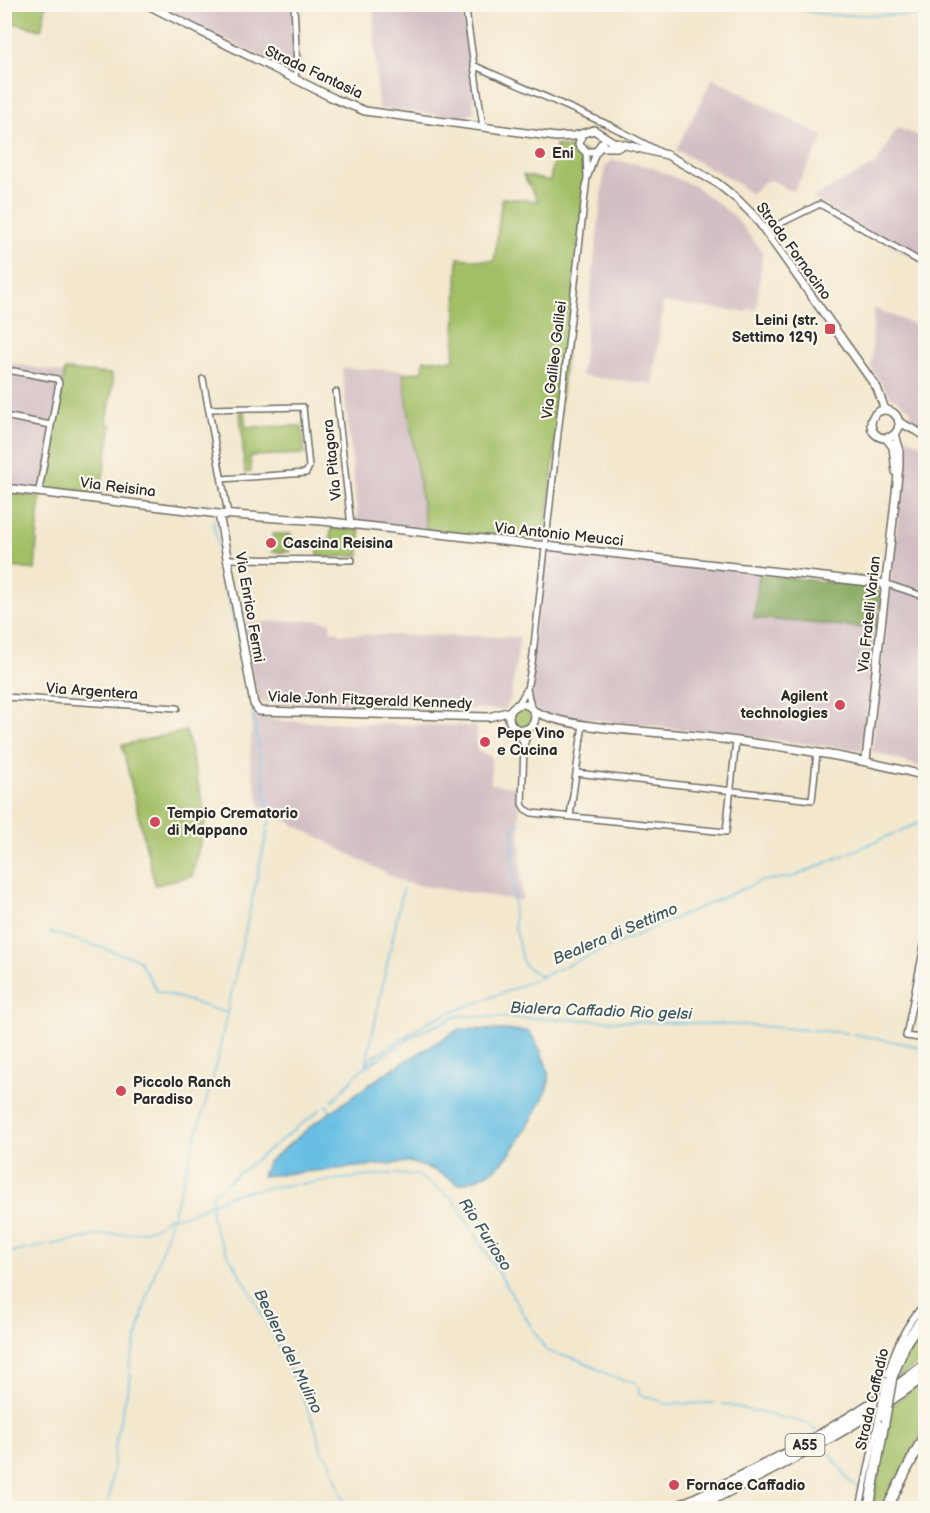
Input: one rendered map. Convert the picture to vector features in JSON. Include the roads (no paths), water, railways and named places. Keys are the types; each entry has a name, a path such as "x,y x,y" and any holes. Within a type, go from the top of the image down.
{"highway":[{"path":"869,1509 881,1419 889,1379 906,1341 926,1313"},
{"name":"A55","path":"675,1509 799,1448 872,1404 926,1364"},
{"name":"A55","path":"694,1509 828,1441 926,1375"},
{"path":"886,1509 926,1432"}],"street":[{"name":"Strada Fantasia","path":"146,4 294,79 366,111 556,136"},
{"path":"294,4 297,68 294,79"},
{"path":"465,4 483,127"},
{"name":"Strada Fornacino","path":"475,66 611,126 717,183 746,208 765,231 880,393 881,411"},
{"path":"591,130 600,135 599,149 586,152 579,145 556,136 581,135 591,130"},
{"path":"579,145 581,135"},
{"name":"Strada Fornacino","path":"600,135 613,142 664,154"},
{"name":"Strada Fornacino","path":"599,149 632,149 673,159"},
{"name":"Via Galileo Galilei","path":"587,177 599,149"},
{"name":"Via Galileo Galilei","path":"527,688 587,177 586,152"},
{"path":"765,231 813,206 824,205 926,265"},
{"path":"4,374 6,371 13,371 57,379 59,383 39,490"},
{"path":"203,379 228,514"},
{"name":"Via Pitagora","path":"336,392 351,525"},
{"path":"209,409 303,407 309,467 306,473 222,479"},
{"path":"896,433 899,422 896,415 881,411 872,418 871,427 876,435 886,438 906,430 925,436"},
{"path":"4,416 51,425"},
{"path":"899,422 925,436"},
{"name":"Via Fratelli Varian","path":"866,760 900,454 896,433"},
{"name":"Via Fratelli Varian","path":"886,438 893,447 897,472"},
{"name":"Via Reisina","path":"4,488 39,490 228,514"},
{"name":"Via Enrico Fermi","path":"219,514 254,704"},
{"name":"Via Antonio Meucci","path":"228,514 351,525 887,584"},
{"path":"227,559 352,561"},
{"path":"887,584 926,597"},
{"path":"524,745 518,730 511,724 510,711 518,705 527,688"},
{"path":"527,688 533,709 532,726 524,745 522,804 525,809 570,816 726,832 736,741"},
{"name":"Via Argentera","path":"4,697 177,708"},
{"name":"Viale Jonh Fitzgerald Kennedy","path":"254,704 259,711 489,717 511,724"},
{"path":"518,705 533,709 551,719 736,741 866,760 926,776"},
{"name":"Viale Jonh Fitzgerald Kennedy","path":"489,717 510,711"},
{"path":"518,730 551,719"},
{"path":"570,816 583,724"},
{"path":"576,773 812,800 818,753"},
{"path":"926,936 906,1035 926,1039"},
{"name":"Strada Caffadio","path":"889,1379 896,1347 904,1329 926,1302"},
{"name":"Strada Caffadio","path":"860,1509 881,1419"}],"water":[{"path":"459,1029 528,1031 545,1062 549,1076 547,1088 538,1109 511,1152 496,1168 478,1178 459,1184 434,1170 409,1162 262,1176 268,1162 315,1123 386,1073"}],"waterway":[{"path":"787,4 803,10 837,15 926,17"},
{"path":"213,521 247,685"},
{"path":"908,587 926,593"},
{"path":"227,1013 270,819 252,707"},
{"name":"Bealera di Settimo","path":"332,1101 372,1058 431,1020 510,990 761,881 793,877 926,820"},
{"path":"520,823 513,829 514,926 523,962 533,972 543,976"},
{"path":"366,1065 403,889"},
{"path":"50,932 138,959 157,991 227,1013 215,1071 173,1213"},
{"name":"Bialera Caffadio Rio gelsi","path":"367,1066 416,1034 458,1016 745,1025 848,1033"},
{"name":"Bialera Caffadio Rio gelsi","path":"854,1034 926,1048"},
{"path":"326,1105 331,1111"},
{"name":"Bealera di Settimo","path":"4,1254 100,1235 134,1233 155,1228 169,1217 186,1215 201,1209 211,1204 212,1194 321,1109"},
{"name":"Rio Furioso","path":"349,1508 340,1492 331,1463 322,1449 315,1426 291,1372 247,1286 223,1247 214,1226 211,1204 233,1194 387,1174 417,1175 454,1200 545,1349 581,1361 619,1379 636,1382"},
{"path":"108,1508 117,1433 131,1376 128,1372 147,1297 171,1220"},
{"name":"Rio Furioso","path":"638,1388 639,1393 665,1404 715,1403"},
{"name":"Rio Furioso","path":"722,1404 809,1424 816,1431"},
{"name":"Rio Furioso","path":"825,1446 850,1482 860,1488"},
{"name":"Rio Furioso","path":"896,1500 914,1508"}],"place":[{"name":"Eni","path":"540,153"},
{"name":"Leini (str. Settimo 129)","path":"830,329"},
{"name":"Cascina Reisina","path":"271,543"},
{"name":"Agilent technologies","path":"840,705"},
{"name":"Pepe Vino e Cucina","path":"485,742"},
{"name":"Tempio Crematorio di Mappano","path":"155,822"},
{"name":"Piccolo Ranch Paradiso","path":"121,1091"},
{"name":"Fornace Caffadio","path":"674,1485"}],"water label":[{"name":"Bealera del Mulino","path":"289,1351"}]}
